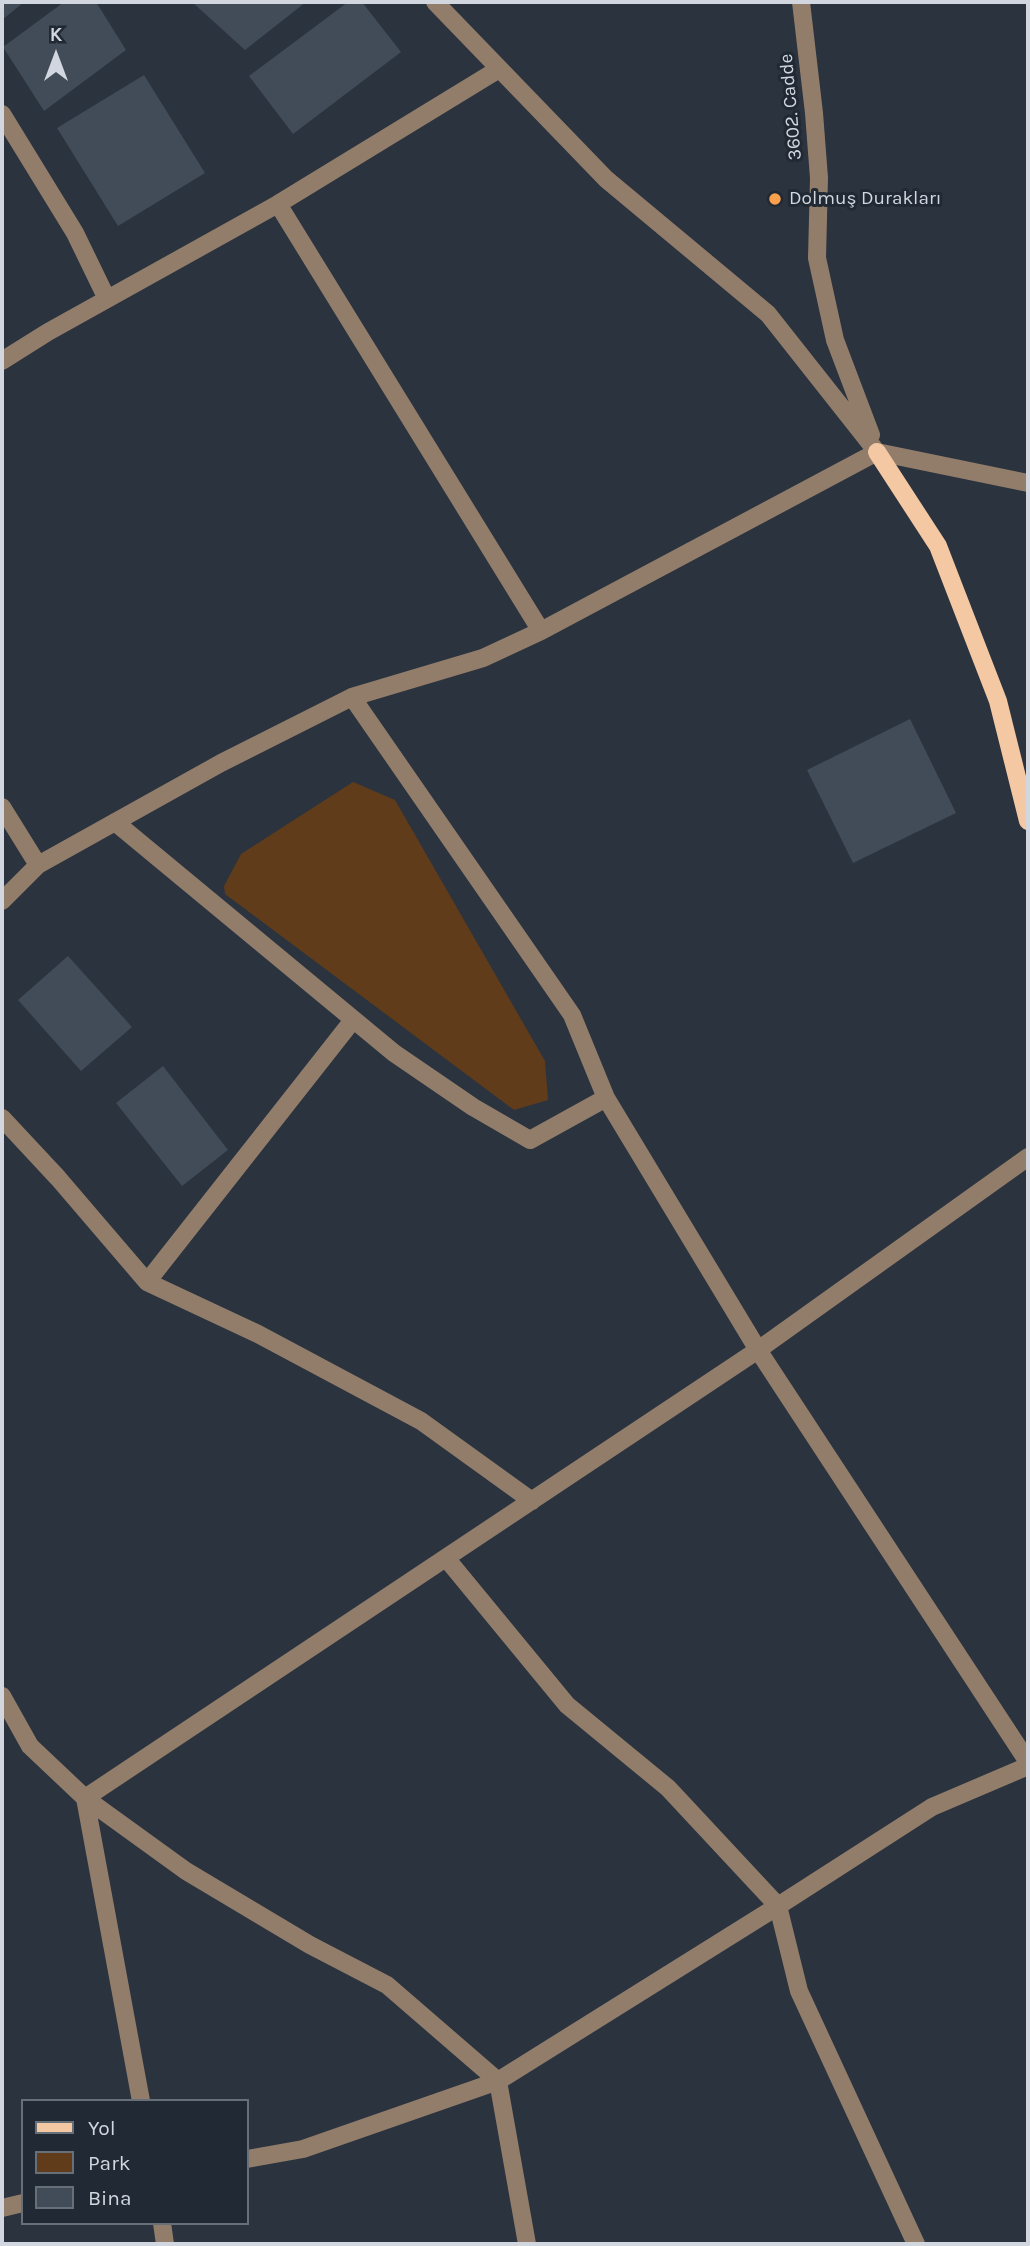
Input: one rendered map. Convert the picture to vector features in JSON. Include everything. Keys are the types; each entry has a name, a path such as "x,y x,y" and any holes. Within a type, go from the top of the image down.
{"main road":[{"path":"877,452 938,546 998,701 1028,821"}],"street":[{"path":"435,2 606,179 768,314 877,452"},
{"name":"3602. Cadde","path":"801,2 817,152 817,258 835,340 877,452"},
{"path":"2,361 278,204 499,69"},
{"path":"2,114 75,233 107,299"},
{"path":"278,204 541,631"},
{"path":"2,901 38,865 220,763 352,697 484,658 541,631 877,452 1028,482"},
{"path":"248,2159 303,2149 498,2081 932,1807 1028,1764 758,1350 606,1098 572,1015 352,697"},
{"path":"2,807 38,865"},
{"path":"116,822 394,1053 473,1107 530,1140 606,1098"},
{"path":"147,1283 353,1020"},
{"path":"2,1118 58,1178 147,1283 258,1334 421,1421 532,1501"},
{"path":"85,1798 758,1350 1028,1157"},
{"path":"446,1558 566,1705 668,1787 778,1906 799,1991 916,2244"},
{"path":"2,1696 30,1746 85,1798 186,1871 310,1945 387,1985 498,2081 527,2244"},
{"path":"85,1798 141,2099"},
{"path":"2,2208 21,2203"},
{"path":"162,2225 165,2244"}],"green space":[{"path":"353,782 395,800 545,1061 548,1100 514,1110 225,894 224,886 241,854"}],"building":[{"path":"2,2 24,2 2,20"},
{"path":"64,2 96,2 126,50 44,111 3,47"},
{"path":"192,2 306,2 245,50"},
{"path":"348,2 362,2 401,52 293,134 249,76"},
{"path":"144,75 205,173 118,226 57,128"},
{"path":"910,719 956,813 853,863 807,770"},
{"path":"68,956 132,1027 81,1071 18,1000"},
{"path":"163,1066 228,1150 182,1186 116,1103"}],"place":[{"name":"Dolmuş Durakları","path":"775,199"}]}
